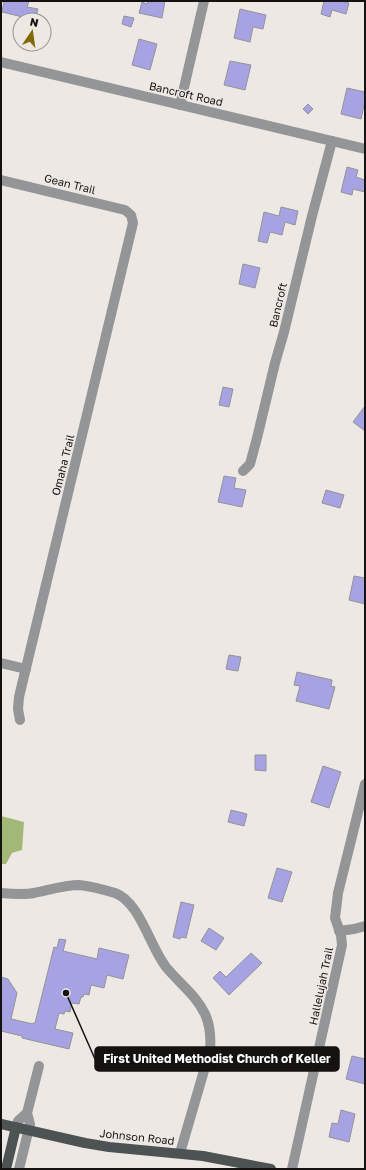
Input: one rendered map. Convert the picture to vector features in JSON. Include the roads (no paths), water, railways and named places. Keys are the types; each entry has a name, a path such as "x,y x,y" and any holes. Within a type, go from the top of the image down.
{"main road":[{"name":"Johnson Road","path":"1,1124 109,1147 180,1153 271,1169"},
{"path":"6,1169 16,1127"}],"street":[{"path":"180,105 204,1"},
{"name":"Bancroft Road","path":"1,62 365,149"},
{"name":"Bancroft","path":"243,471 250,464 258,438 275,363 332,141"},
{"name":"Gean Trail","path":"1,180 125,210 131,215"},
{"name":"Omaha Trail","path":"20,720 18,702 133,223 131,215"},
{"path":"1,663 26,669"},
{"name":"Hallelujah Trail","path":"292,1169 342,945 341,935 335,918 338,893 365,784"},
{"path":"1,893 33,894 72,886 85,886 120,895 134,910 166,968 198,1002 209,1024 210,1050 180,1153"},
{"path":"339,931 365,926"},
{"path":"19,1169 29,1130 30,1124 27,1113 38,1066"},
{"path":"16,1127 18,1122 27,1113"}],"place":[{"name":"First United Methodist Church of Keller","path":"66,993"}]}
